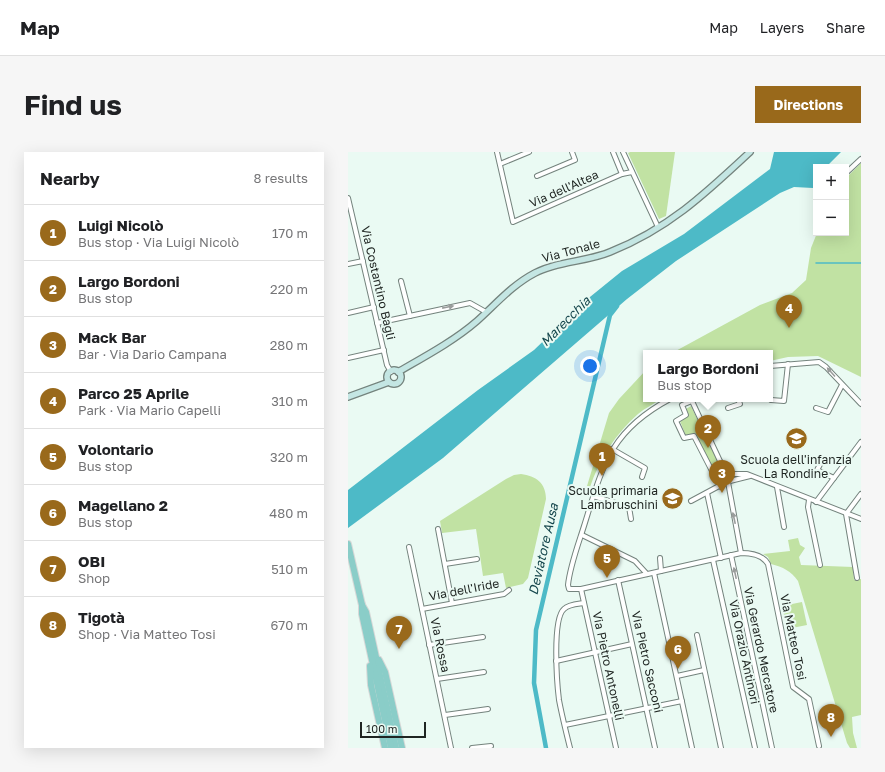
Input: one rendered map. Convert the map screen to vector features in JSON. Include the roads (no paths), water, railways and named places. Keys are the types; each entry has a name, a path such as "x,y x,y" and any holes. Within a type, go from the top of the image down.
{"main road":[{"path":"348,544 362,604 366,612 391,746"},
{"path":"373,656 371,685 391,746"},
{"path":"373,656 385,672 402,748"}],"street":[{"path":"497,152 500,164 529,152"},
{"path":"537,176 575,160 572,152"},
{"path":"622,174 614,154 624,152 658,228"},
{"name":"Via Tonale","path":"398,372 449,341 476,322 513,287 542,269 605,254 658,228 686,210 750,152"},
{"path":"849,171 861,159"},
{"name":"Via dell'Altea","path":"500,164 513,222 622,174 632,172"},
{"name":"Via Costantino Bagli","path":"348,198 377,323 391,372"},
{"path":"348,222 353,221"},
{"path":"348,264 363,261"},
{"path":"402,281 410,316"},
{"path":"377,323 470,303 486,312"},
{"path":"348,313 374,308"},
{"path":"348,358 384,350"},
{"path":"773,366 819,362 861,404"},
{"path":"773,400 784,401 788,364"},
{"path":"348,397 389,382 395,384 399,382 401,377 398,372 391,372 388,377 389,382"},
{"path":"816,408 828,412 842,385"},
{"path":"648,574 635,561 582,535 594,496 612,449 640,417 665,402"},
{"path":"687,402 682,405 686,415 676,421 684,438 694,436 714,476 733,479 750,476"},
{"path":"692,402 720,461 726,478 741,553"},
{"path":"728,408 740,404 739,402"},
{"path":"816,502 861,442"},
{"path":"612,449 645,468 642,477"},
{"path":"823,459 817,470 834,478"},
{"path":"691,500 719,486 726,478 742,473 861,519"},
{"path":"777,487 784,527"},
{"path":"707,493 720,558"},
{"path":"857,578 846,514 861,494"},
{"path":"594,496 628,508 631,519"},
{"path":"809,500 808,508 820,565"},
{"path":"438,529 452,603"},
{"name":"Via Matteo Tosi","path":"582,535 568,581 569,588 574,590 741,553 754,555 767,562 793,687 809,699 819,746"},
{"name":"Via Rossa","path":"408,547 451,748"},
{"name":"Via Gerardo Mercatore","path":"731,555 772,748"},
{"path":"660,558 661,571"},
{"path":"445,564 477,559"},
{"name":"Via Orazio Antinori","path":"713,560 755,748"},
{"path":"654,573 692,748"},
{"name":"Via Pietro Sacconi","path":"618,580 655,748"},
{"name":"Via Pietro Antonelli","path":"581,589 616,748"},
{"name":"Via dell'Iride","path":"422,608 504,594 509,590"},
{"path":"570,748 559,700 556,661 557,632 561,612 567,606 584,603"},
{"path":"697,636 721,748"},
{"path":"429,645 483,637"},
{"path":"556,661 632,644"},
{"path":"677,676 704,670"},
{"path":"437,679 484,672"},
{"path":"565,726 682,701"},
{"path":"445,715 488,708"},
{"path":"472,748 491,746"}],"water":[{"name":"Marecchia","path":"774,152 841,152 829,164 813,164 813,188 794,187 780,193 676,261 627,299 443,458 348,528 348,490 478,390 534,350 585,301 622,271 684,234 770,169"}],"waterway":[{"path":"816,263 861,263"},
{"name":"Deviatore Ausa","path":"546,748 534,683 536,630 610,315 617,306"}],"place":[{"name":"Parco 25 Aprile","path":"789,328"},
{"name":"Scuola dell'infanzia La Rondine","path":"796,439"},
{"name":"Largo Bordoni","path":"708,448"},
{"name":"Luigi Nicolò","path":"602,476"},
{"name":"Mack Bar","path":"722,493"},
{"name":"Scuola primaria Lambruschini","path":"673,498"},
{"name":"Volontario","path":"607,578"},
{"name":"OBI","path":"399,649"},
{"name":"Magellano 2","path":"678,669"},
{"name":"Tigotà","path":"831,737"}]}
